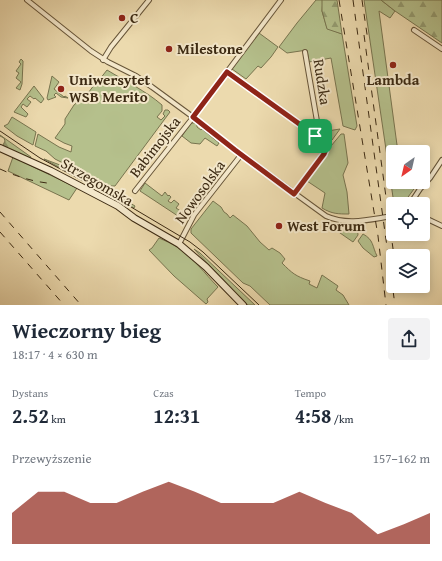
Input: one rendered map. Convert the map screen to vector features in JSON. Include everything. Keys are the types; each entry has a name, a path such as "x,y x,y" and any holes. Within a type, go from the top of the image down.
{"main road":[{"name":"Strzegomska","path":"0,148 44,167 118,206 134,218 179,244 206,267 243,305"}],"street":[{"path":"27,0 86,47 104,60 144,82 193,117 241,155 326,216 338,220 360,221 386,217"},
{"path":"104,60 111,47 149,0"},
{"name":"Babimojska","path":"135,191 281,0"},
{"path":"414,30 442,49"},
{"name":"Rudzka","path":"305,52 318,131 315,136"},
{"path":"227,72 327,146 294,194"},
{"name":"Nowosolska","path":"179,244 194,215 241,155"},
{"path":"415,197 442,160"},
{"path":"430,220 442,226"}],"green space":[{"path":"316,0 323,0 322,11 327,28 342,34 357,126 355,130 343,126 331,58 309,62 307,50 287,53 279,47"},
{"path":"322,0 337,0 342,34 327,29 322,11"},
{"path":"364,0 381,0 395,11 390,18 379,11 397,145 386,145 386,150"},
{"path":"381,0 442,0 442,43 395,11"},
{"path":"259,33 278,47 261,68 258,66 246,79 232,69"},
{"path":"21,59 23,62 22,84 20,90 16,88 21,82 16,78 19,73 16,71 21,64 19,62"},
{"path":"107,70 162,105 162,111 157,117 161,120 165,116 163,114 165,110 170,112 115,186 109,186 55,159 46,151 35,146 38,134 59,147 71,152 72,146 55,138 65,124 65,119 74,105 88,93"},
{"path":"52,76 59,82 54,89 64,97 65,96 68,98 61,97 56,93 54,95 56,97 48,100 47,98"},
{"path":"34,86 44,99 41,103 30,96 27,99 31,102 27,107 23,104 21,107 28,114 26,117 14,112"},
{"path":"12,117 36,132 33,145 17,136 4,126 8,124"},
{"path":"192,123 195,123 197,127 201,130 202,129 219,143 217,146 205,138 200,144 191,143 182,136"},
{"path":"340,129 332,140 321,132"},
{"path":"341,134 344,134 348,163 343,175 347,192 349,214 335,213 322,208 325,193 307,181"},
{"path":"0,135 31,157 30,159 2,147 5,141"},
{"path":"13,157 77,188 69,200 8,171"},
{"path":"44,159 60,165 101,187 107,192 117,195 135,206 134,208"},
{"path":"145,183 162,196 165,192 168,196 169,195 171,197 168,201 171,203 174,200 179,204 176,208 187,215 184,220 140,191"},
{"path":"392,189 414,189 408,197 393,197"},
{"path":"213,201 221,207 230,218 233,215 247,226 260,242 269,250 272,248 280,253 285,259 282,263 291,272 310,281 309,284 317,288 322,275 338,286 336,290 343,295 349,305 270,305 250,286 243,283 191,233 191,229"},
{"path":"332,224 357,226 358,235 353,242 330,226"},
{"path":"363,234 371,241 377,256 374,257 363,248 358,241"},
{"path":"159,238 173,244 183,251 218,287 207,299 208,302 206,304 174,276 149,250"},
{"path":"194,249 200,253 255,305 248,305"}],"tram line":[{"path":"0,131 40,158 126,204 190,242 203,252 259,305"}],"railway":[{"path":"339,0 378,236 386,305"},
{"path":"353,0 395,305"},
{"path":"362,0 368,41"},
{"path":"364,35 393,249"},
{"path":"0,169 23,178 47,183"},
{"path":"0,212 81,305"},
{"path":"0,232 64,305"}],"place":[{"name":"C","path":"122,18"},
{"name":"Milestone","path":"169,49"},
{"name":"Lambda","path":"393,65"},
{"name":"Uniwersytet WSB Merito","path":"61,89"},
{"name":"West Forum","path":"279,226"}],"route":[{"path":"227,72 315,136 323,141 327,148 294,194 193,117 227,72"}]}
